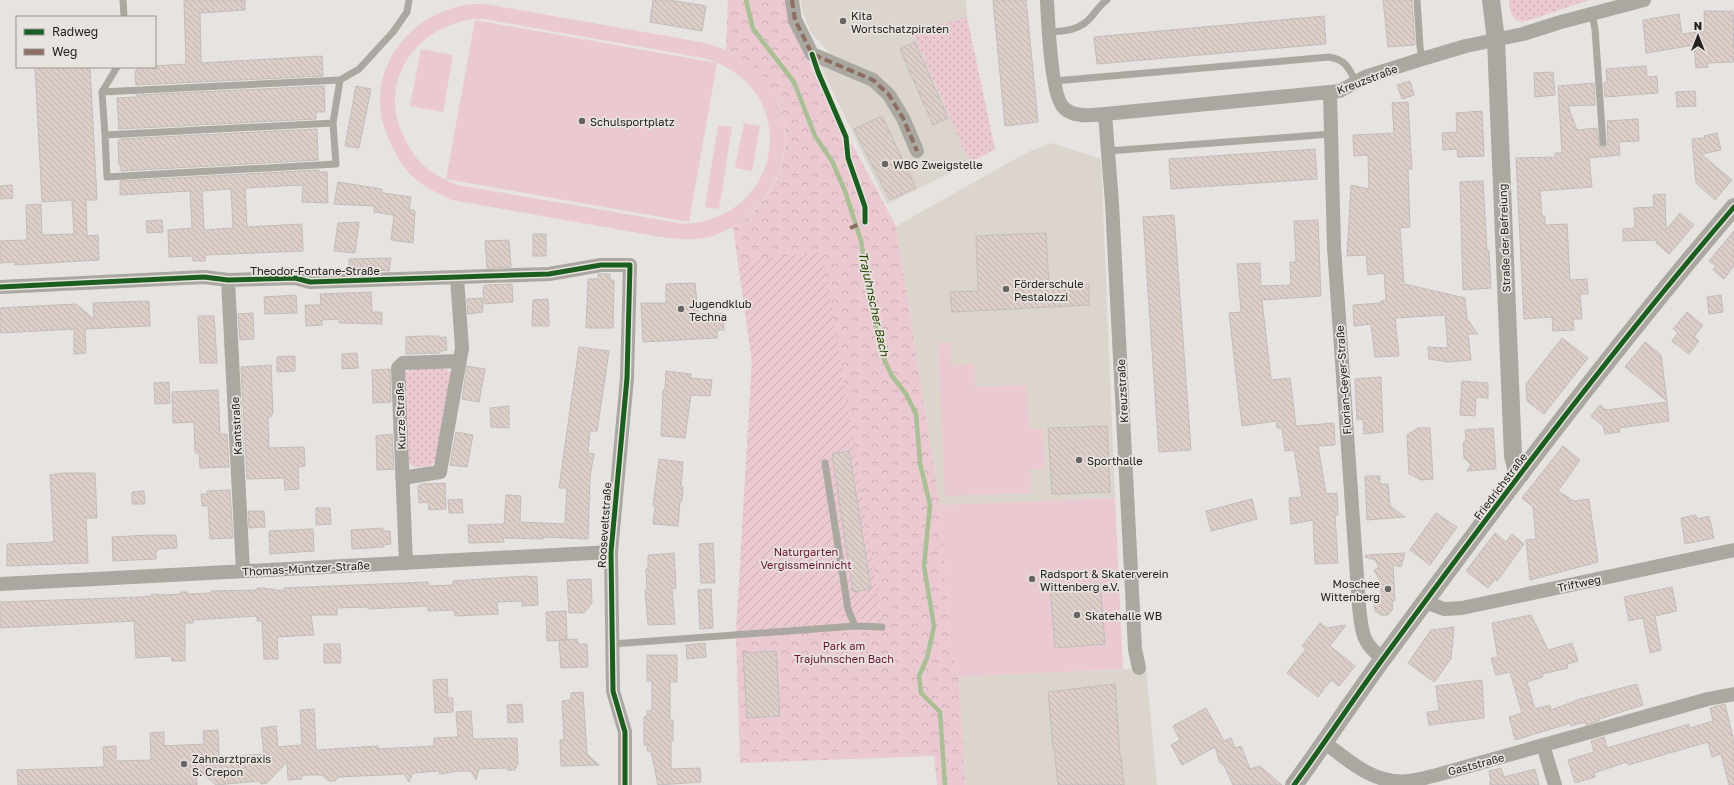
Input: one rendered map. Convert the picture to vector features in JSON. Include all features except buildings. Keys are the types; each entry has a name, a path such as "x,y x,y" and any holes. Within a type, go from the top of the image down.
{"street":[{"path":"792,0 795,20 812,54 873,80 889,95 903,118 917,151"},
{"name":"Kreuzstraße","path":"1047,0 1054,81 1058,97 1063,108 1078,115 1105,114 1340,91 1372,75 1422,59 1523,34 1644,0"},
{"name":"Straße der Befreiung","path":"1491,0 1496,40 1513,456 1516,468 1521,474"},
{"name":"Florian-Geyer-Straße","path":"1330,93 1334,247 1359,606 1366,643 1383,659"},
{"name":"Kreuzstraße","path":"1105,114 1112,203 1135,649 1139,668"},
{"name":"Friedrichstraße","path":"1294,785 1383,659 1521,474 1639,322 1734,207"},
{"name":"Theodor-Fontane-Straße","path":"0,287 204,277 228,280 295,278 310,282 457,278 549,274 601,265 630,265"},
{"name":"Rooseveltstraße","path":"625,785 625,732 613,691 611,552 627,378 630,265"},
{"path":"402,478 440,472 458,361 462,348 457,278"},
{"name":"Kantstraße","path":"228,280 243,571"},
{"name":"Kurze Straße","path":"406,563 398,368 403,363 458,361"},
{"name":"Triftweg","path":"1425,602 1444,609 1462,608 1734,550"},
{"name":"Thomas-Müntzer-Straße","path":"0,584 611,552"},
{"name":"Gaststraße","path":"1324,742 1361,770 1380,778 1397,781 1410,781 1437,775 1708,699 1734,694"},
{"path":"1543,745 1555,785"}],"lane":[{"path":"123,0 124,16"},
{"path":"102,92 340,80 359,69 393,32 407,12 409,0"},
{"path":"1050,32 1068,31 1087,22 1107,0"},
{"path":"1416,0 1422,59"},
{"path":"1592,14 1595,29 1603,143"},
{"path":"1054,81 1329,57 1344,62 1356,82"},
{"path":"116,68 102,92 107,177 336,164 333,123 340,80"},
{"path":"105,135 333,123"},
{"path":"1108,151 1332,134"},
{"path":"825,463 848,609 855,626"},
{"path":"612,644 855,626 882,627"}],"shaded area":[{"path":"801,0 966,0 967,17 912,32 970,163 887,204 821,67 829,53 811,32 802,10"},
{"name":"Förderschule Pestalozzi","path":"1052,143 1101,159 1115,498 940,505 896,226 1028,152"},
{"path":"1146,668 1157,785 965,785 959,677"}],"green space":[{"name":"Park am Trajuhnschen Bach","path":"728,0 787,0 790,20 814,73 896,226 940,505 951,652 959,677 965,785 937,785 934,756 740,763 736,633 752,362 733,227 744,220 763,202 777,179 785,150 785,135 784,121 780,106 774,93 762,77 726,49"},
{"path":"1509,0 1591,0 1522,22 1515,19 1511,14"},
{"path":"473,4 485,4 706,43 741,58 759,72 771,87 779,104 784,122 785,140 783,158 778,175 769,192 752,213 733,227 711,236 698,239 687,239 661,237 452,200 430,189 411,175 395,152 382,120 380,96 385,73 394,52 408,34 427,20 449,9","holes":["474,19 484,19 703,58 735,73 757,95 768,122 769,150 761,177 744,200 718,217 684,224 457,185 439,176 420,162 412,152 404,137 397,116 395,96 399,77 407,60 419,45 435,33 453,24"]},
{"path":"967,17 995,149 970,163 912,32"},
{"name":"Schulsportplatz","path":"475,20 717,63 689,222 446,179"},
{"path":"421,49 453,55 443,112 410,106"},
{"path":"744,123 760,126 752,171 735,168"},
{"path":"718,125 732,127 719,209 705,207"},
{"name":"Naturgarten Vergissmeinnicht","path":"823,251 882,622 865,623 854,611 848,609 841,613 835,625 736,633 752,362 738,262"},
{"path":"950,342 951,365 974,364 975,387 1027,385 1029,429 1043,429 1045,469 1030,469 1031,493 945,496 938,343"},
{"path":"416,366 444,366 452,376 438,458 430,466 414,467 406,462 405,373"},
{"name":"Radsport & Skaterverein Wittenberg e.V.","path":"1115,498 1123,669 959,677 951,652 940,505"}],"waterway":[{"name":"Trajuhnscher Bach","path":"746,0 753,29 794,82 815,136 832,161 845,191 861,241 875,323 884,359 892,376 906,394 916,414 920,463 930,505 924,566 934,626 927,658 919,676 921,693 940,712 945,785"}],"marked path":[{"path":"792,0 795,20 812,54 873,80 889,95 903,118 917,151"},
{"path":"850,228 862,223"}],"cycle path":[{"path":"812,54 818,72 846,137 848,158 865,207 865,222"},
{"path":"1294,785 1382,660 1510,487 1598,373 1734,207"},
{"path":"0,287 204,277 228,280 295,278 310,282 549,274 601,265 630,265 627,378 611,552 613,691 625,732 625,785"}],"place":[{"name":"Kita Wortschatzpiraten","path":"843,21"},
{"name":"Schulsportplatz","path":"582,121"},
{"name":"WBG Zweigstelle","path":"885,164"},
{"name":"Förderschule Pestalozzi","path":"1006,289"},
{"name":"Jugendklub Techna","path":"681,309"},
{"name":"Sporthalle","path":"1079,460"},
{"name":"Radsport & Skaterverein Wittenberg e.V.","path":"1032,579"},
{"name":"Moschee Wittenberg","path":"1388,589"},
{"name":"Skatehalle WB","path":"1077,615"},
{"name":"Zahnarztpraxis S. Crepon","path":"184,764"}]}
